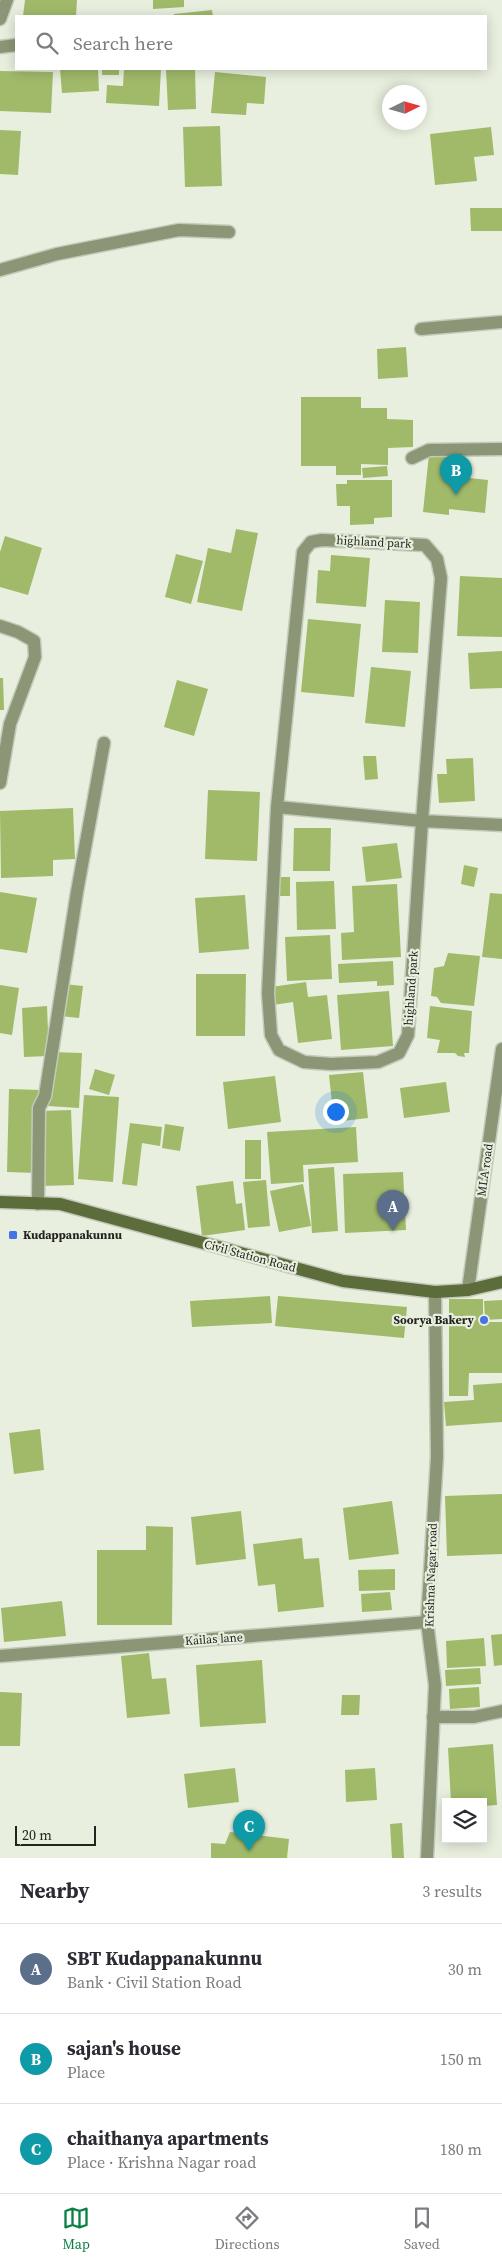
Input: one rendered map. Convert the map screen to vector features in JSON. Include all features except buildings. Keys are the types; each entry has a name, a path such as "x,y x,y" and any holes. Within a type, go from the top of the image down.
{"main road":[{"name":"Civil Station Road","path":"0,1202 60,1204 343,1281 435,1292 468,1290 502,1282"}],"street":[{"path":"0,19 7,0"},
{"path":"0,47 15,46"},
{"path":"0,270 57,254 179,230 228,232"},
{"path":"421,328 502,322"},
{"path":"412,458 428,450 502,449"},
{"name":"highland park","path":"322,540 425,545 437,560 441,578 408,1035 399,1053 378,1062 331,1064 304,1062 279,1050 271,1034 268,993 277,807 303,552 311,542 322,540"},
{"path":"0,626 28,637 34,641 35,646 35,657 10,724 0,782"},
{"path":"38,1204 39,1108 45,1096 77,892 104,743"},
{"path":"277,807 422,821 502,825"},
{"name":"MLA road","path":"468,1290 502,1050"},
{"name":"Krishna Nagar road","path":"427,1858 435,1685 428,1622 436,1457 435,1292"},
{"name":"Kailas lane","path":"0,1656 428,1622"},
{"path":"433,1716 474,1717 502,1711"}],"place":[{"name":"sajan's house","path":"456,495"},
{"name":"SBT Kudappanakunnu","path":"393,1231"},
{"name":"Kudappanakunnu","path":"13,1235"},
{"name":"Soorya Bakery","path":"484,1320"},
{"name":"chaithanya apartments","path":"249,1851"}]}
